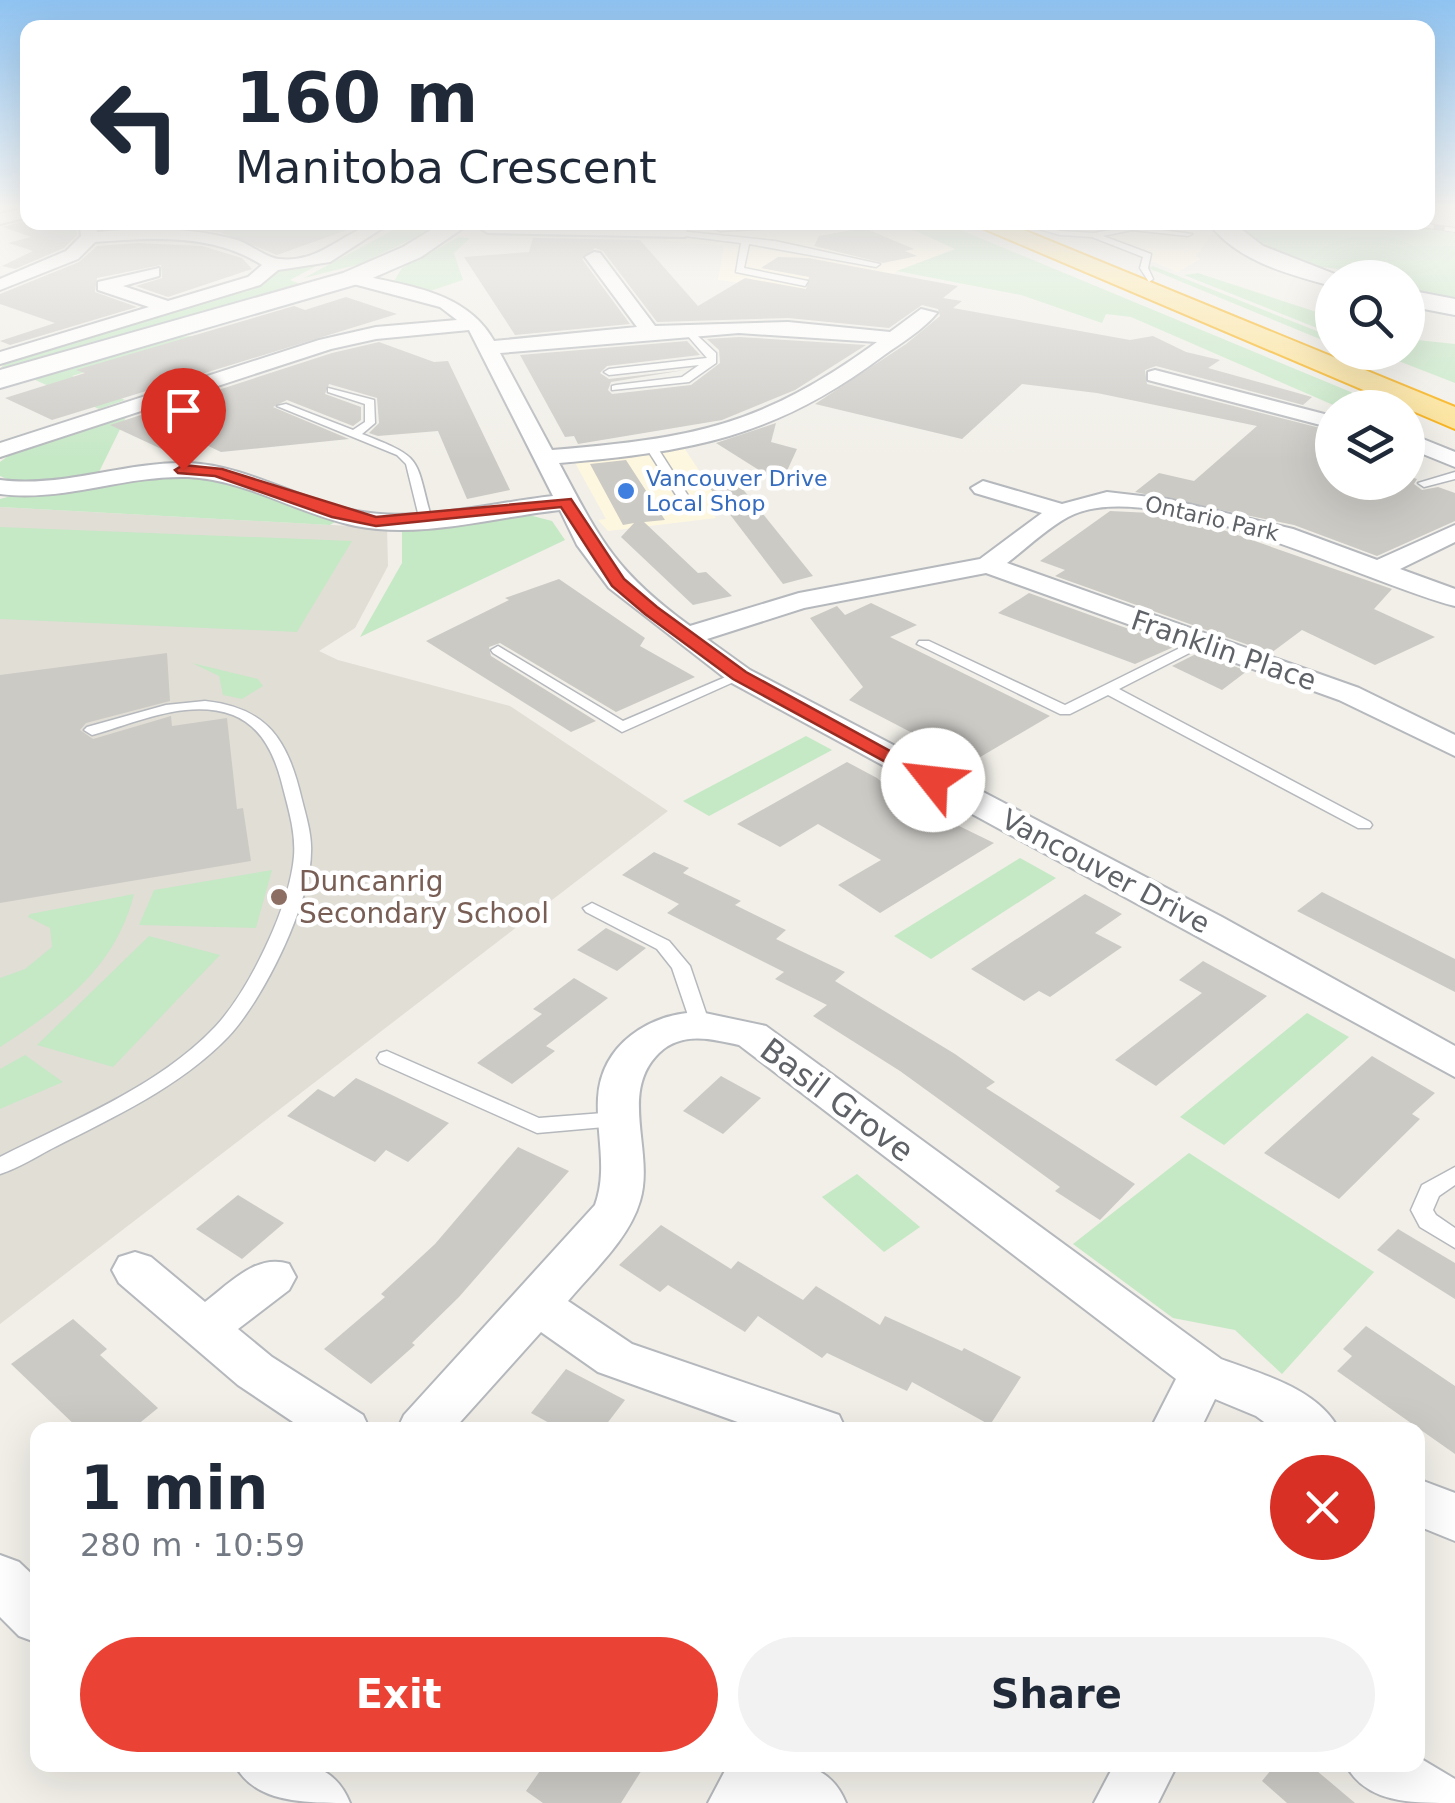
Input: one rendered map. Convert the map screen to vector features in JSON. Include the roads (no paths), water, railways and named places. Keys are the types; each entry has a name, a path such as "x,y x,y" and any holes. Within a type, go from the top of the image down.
{"highway":[{"path":"1147,291 1455,419"},
{"path":"1201,291 1455,402"}],"street":[{"path":"120,291 168,307"},
{"path":"0,358 223,291"},
{"path":"0,379 306,291"},
{"path":"402,291 448,303 481,336"},
{"path":"619,291 650,332"},
{"path":"1425,302 1455,308"},
{"path":"547,457 653,449 760,420 829,383 928,313"},
{"path":"0,450 326,344 376,334 650,332 782,324 892,338"},
{"name":"Vancouver Drive","path":"481,336 547,457 566,502 618,582 686,636 740,676 1208,925 1455,1062"},
{"path":"1155,375 1202,386 1283,414 1315,419"},
{"path":"1425,447 1455,460"},
{"path":"0,487 45,490 144,473 216,472 376,522 566,502"},
{"path":"984,488 1061,511"},
{"name":"Ontario Park","path":"686,636 799,601 988,565 1061,511 1107,499 1167,506 1284,534 1455,598"},
{"path":"1379,570 1455,532"},
{"name":"Franklin Place","path":"988,565 1349,694 1455,747"},
{"path":"429,1422 538,1305 618,1205 628,1168 616,1119 620,1072 651,1038 698,1022"},
{"name":"Basil Grove","path":"698,1022 752,1035 1204,1373 1273,1401 1303,1422"},
{"path":"135,1270 255,1372 333,1422"},
{"path":"204,1328 272,1278"},
{"path":"538,1305 615,1358 798,1422"},
{"path":"1179,1422 1204,1373"},
{"path":"1425,1505 1455,1517"},
{"path":"0,1580 30,1609"},
{"path":"274,1772 320,1803"},
{"path":"1124,1803 1144,1772"},
{"path":"1387,1772 1438,1803"},
{"path":"753,1779 816,1803"}],"lane":[{"path":"686,328 712,355 712,361"},
{"path":"609,372 712,361"},
{"path":"616,388 685,380 712,361"},
{"path":"332,390 370,402 370,424 354,435"},
{"path":"282,406 401,453 411,462 425,517"},
{"path":"653,449 690,508"},
{"path":"1425,483 1455,475"},
{"path":"924,644 1065,711 1202,641"},
{"path":"498,650 622,727 740,676"},
{"path":"1108,689 1364,825"},
{"path":"0,1166 124,1102 200,1050 241,1009 292,902 303,851 278,748 244,713 221,708 160,709 92,730"},
{"path":"592,908 663,945 681,966 698,1022"},
{"path":"387,1058 537,1126 616,1119"},
{"path":"1455,1175 1430,1191 1422,1210 1428,1222 1455,1239"}],"place":[{"name":"Vancouver Drive Local Shop","path":"626,491"},
{"name":"Duncanrig Secondary School","path":"279,897"}]}
